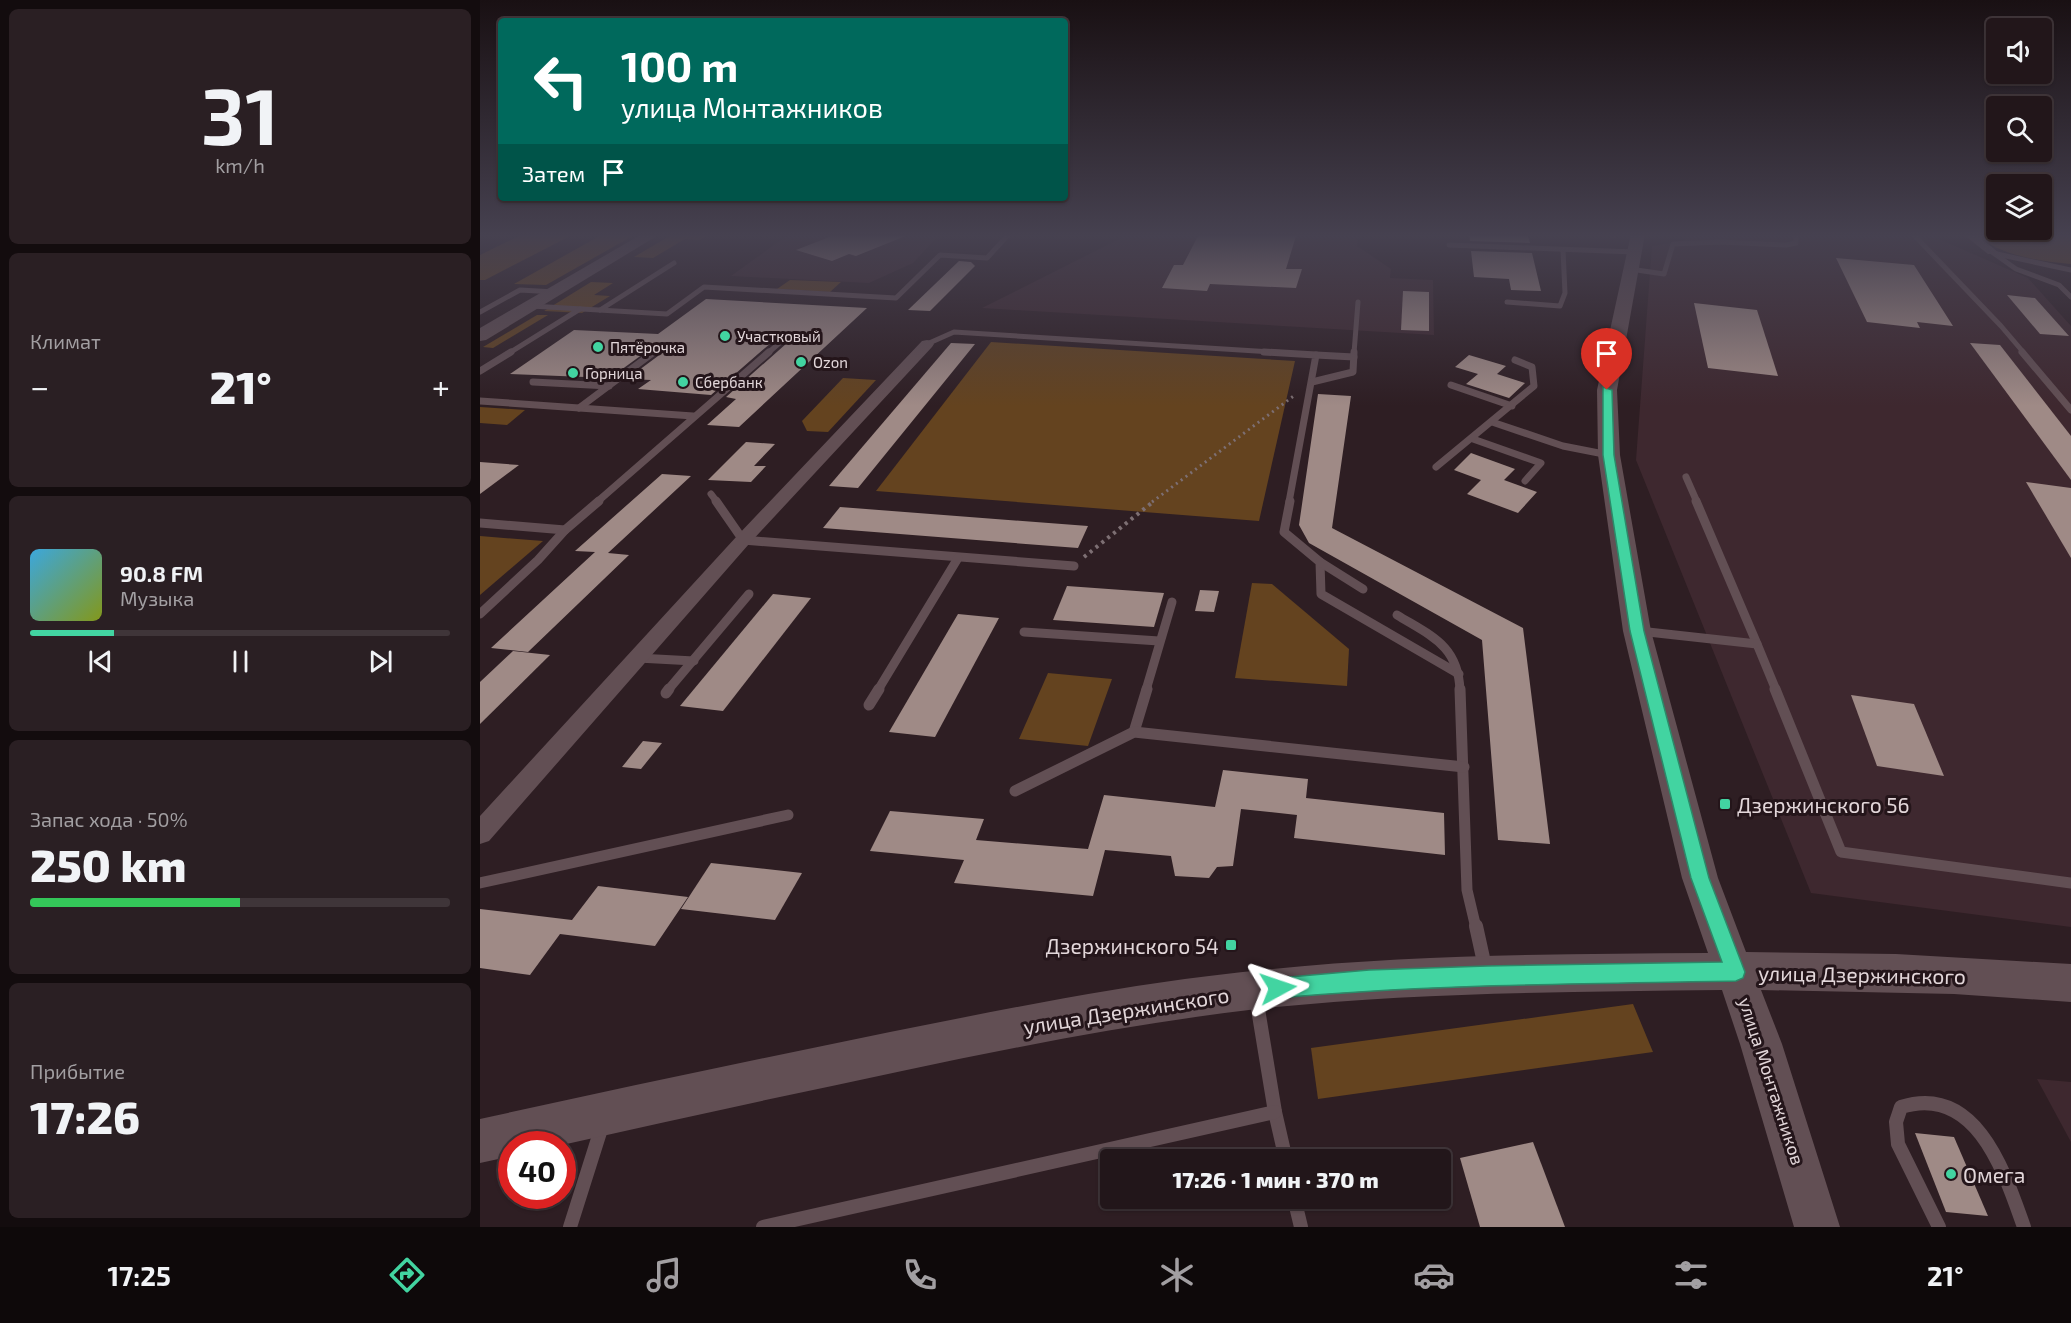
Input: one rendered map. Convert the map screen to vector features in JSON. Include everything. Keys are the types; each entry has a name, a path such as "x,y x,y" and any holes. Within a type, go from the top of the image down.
{"street":[{"name":"улица Монтажников","path":"1626,291 1607,390 1609,455 1637,631 1700,878 1761,1044 1817,1227"},
{"path":"480,336 555,292"},
{"path":"480,833 743,540 927,344"},
{"name":"улица Дзержинского","path":"480,1141 606,1112 1006,1029 1127,1008 1255,990 1369,980 1487,975 1826,971 2071,983"}],"lane":[{"path":"480,312 518,291"},
{"path":"542,291 555,292"},
{"path":"600,310 630,291"},
{"path":"531,306 667,314 698,291"},
{"path":"778,291 896,298 903,291"},
{"path":"1507,302 1560,306 1565,291"},
{"path":"1968,291 2001,326 2071,410"},
{"path":"1312,382 1353,372 1358,302"},
{"path":"480,371 580,309"},
{"path":"927,344 954,332 1354,357"},
{"path":"480,615 538,560 565,530 784,339"},
{"path":"579,408 654,352"},
{"path":"1316,355 1284,532 1320,562 1363,589"},
{"path":"1436,467 1473,439 1534,386 1532,367 1515,360"},
{"path":"534,382 609,386"},
{"path":"1451,385 1512,406"},
{"path":"480,401 693,416"},
{"path":"1492,422 1563,446 1609,455"},
{"path":"1473,439 1541,462 1525,480"},
{"path":"1686,477 1757,644 1840,852 2071,883"},
{"path":"711,494 743,540 1074,566"},
{"path":"480,523 565,530"},
{"path":"869,705 958,558"},
{"path":"1320,562 1321,594 1459,674"},
{"path":"666,693 749,594"},
{"path":"1134,732 1172,602"},
{"path":"1397,615 1444,644 1459,674 1467,890 1487,975"},
{"path":"1637,631 1757,644"},
{"path":"1024,632 1159,641"},
{"path":"636,658 694,661"},
{"path":"1015,791 1134,732 1464,767"},
{"path":"480,883 788,815"},
{"path":"1255,990 1275,1112 1283,1149"},
{"path":"1939,1227 1898,1144 1896,1122 1901,1107 1915,1102 1941,1106 1965,1117 1982,1131 1995,1151 2024,1227"},
{"path":"570,1227 606,1112"},
{"path":"763,1227 1275,1112"},
{"path":"1296,1209 1300,1227"}],"path":[{"path":"1074,566 1116,529 1312,382"}],"shaded area":[{"path":"576,291 600,291 594,295 610,296 582,313 544,311"},
{"path":"1015,291 1433,291 1434,335 982,308"},
{"path":"1649,291 2040,291 2071,326 2071,927 1811,893 1636,460"},
{"path":"537,315 548,315 493,348 483,347"},
{"path":"991,342 1295,361 1259,521 876,491"},
{"path":"843,378 876,380 828,432 807,431 802,421"},
{"path":"480,407 525,410 507,425 480,423"},
{"path":"480,536 543,541 480,595"},
{"path":"1252,583 1272,584 1349,649 1347,686 1235,678"},
{"path":"1048,673 1112,679 1088,746 1019,739"},
{"path":"1633,1004 1653,1052 1318,1099 1311,1048"},
{"path":"2037,1079 2071,1082 2071,1142"}],"building":[{"path":"928,291 950,291 930,311 908,310"},
{"path":"1403,291 1429,292 1429,331 1401,330"},
{"path":"1852,291 1931,291 1953,326 1917,322 1920,328 1867,322"},
{"path":"2007,295 2035,298 2069,336 2040,334"},
{"path":"706,299 867,308 739,427 707,425 736,399 726,397 787,343 789,339 786,335 781,335 711,395 638,389 651,380 627,379 658,356 659,349 654,346 610,378 510,374 574,330 658,334"},
{"path":"1694,303 1757,310 1778,376 1708,368"},
{"path":"951,343 975,344 858,488 829,486"},
{"path":"1970,343 2000,345 2071,436 2071,480"},
{"path":"1469,355 1506,366 1497,374 1525,383 1509,398 1466,384 1478,374 1455,367"},
{"path":"1318,394 1351,396 1332,528 1523,628 1550,844 1498,840 1482,640 1309,543 1299,525"},
{"path":"746,442 775,444 754,466 766,466 751,482 708,480"},
{"path":"1471,453 1515,469 1504,480 1537,492 1518,513 1467,494 1481,480 1454,470"},
{"path":"480,462 519,465 480,494"},
{"path":"662,474 691,476 608,553 629,555 528,652 491,648 595,552 575,551"},
{"path":"2026,482 2071,488 2071,558"},
{"path":"840,507 1088,526 1078,548 823,528"},
{"path":"1067,586 1164,593 1154,627 1053,620"},
{"path":"1200,590 1219,591 1214,612 1195,611"},
{"path":"773,594 811,598 723,711 680,706"},
{"path":"958,614 999,618 935,737 889,732"},
{"path":"513,651 550,655 480,724 480,682"},
{"path":"1851,695 1914,704 1944,776 1877,766"},
{"path":"643,741 662,743 641,769 622,767"},
{"path":"1223,770 1308,779 1306,798 1444,813 1445,855 1294,838 1297,815 1241,809 1233,866 1217,867 1209,878 1175,876 1171,856 1105,850 1093,896 954,883 964,860 870,851 890,811 984,819 976,840 1088,849 1104,795 1215,807"},
{"path":"711,863 802,873 775,920 681,909"},
{"path":"598,886 688,897 655,946 560,934 530,975 480,968 480,909 572,920"},
{"name":"Омега","path":"1915,1133 1954,1137 1988,1216 1946,1212"},
{"path":"1533,1142 1565,1227 1480,1227 1460,1158"}],"place":[{"name":"Участковый","path":"725,336"},
{"name":"Пятёрочка","path":"598,347"},
{"name":"Ozon","path":"801,362"},
{"name":"Горница","path":"573,373"},
{"name":"Сбербанк","path":"683,382"},
{"name":"Дзержинского 56","path":"1725,804"},
{"name":"Дзержинского 54","path":"1231,945"},
{"name":"Омега","path":"1951,1174"}],"route":[{"path":"1278,988 1369,980 1487,975 1736,972 1700,878 1637,631 1609,455 1607,390"}]}
